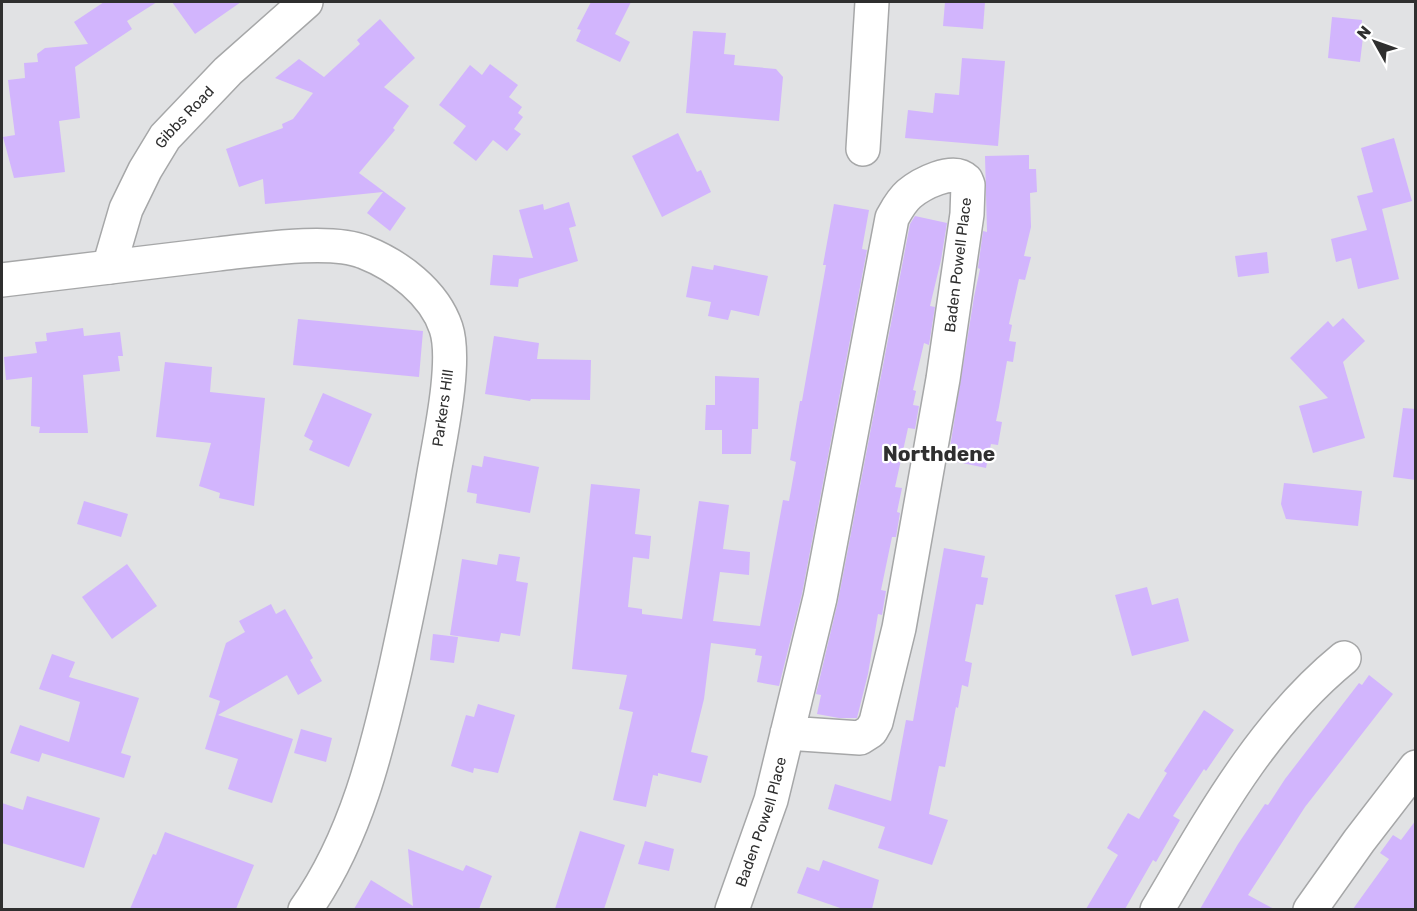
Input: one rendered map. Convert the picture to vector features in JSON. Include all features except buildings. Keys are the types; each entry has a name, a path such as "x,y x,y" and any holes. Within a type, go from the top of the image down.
{"street":[{"name":"Gibbs Road","path":"109,267 126,209 145,170 165,137 228,70 306,2"},
{"path":"863,148 872,2"},
{"name":"Baden Powell Place","path":"732,909 771,800 820,598 892,218 899,205 910,194 929,183 958,175 963,177 968,185 967,214 945,367 898,628 876,722 871,731 860,738 788,733"},
{"name":"Parkers Hill","path":"2,280 320,245 361,250 386,262 413,282 431,300 446,328 449,363 442,427 415,580 381,733 361,796 341,846 305,909"},
{"path":"1157,909 1230,789 1264,741 1294,704 1321,676 1344,658"},
{"path":"1310,909 1416,767"}],"district":[{"name":"Northdene","path":"939,453"}]}
